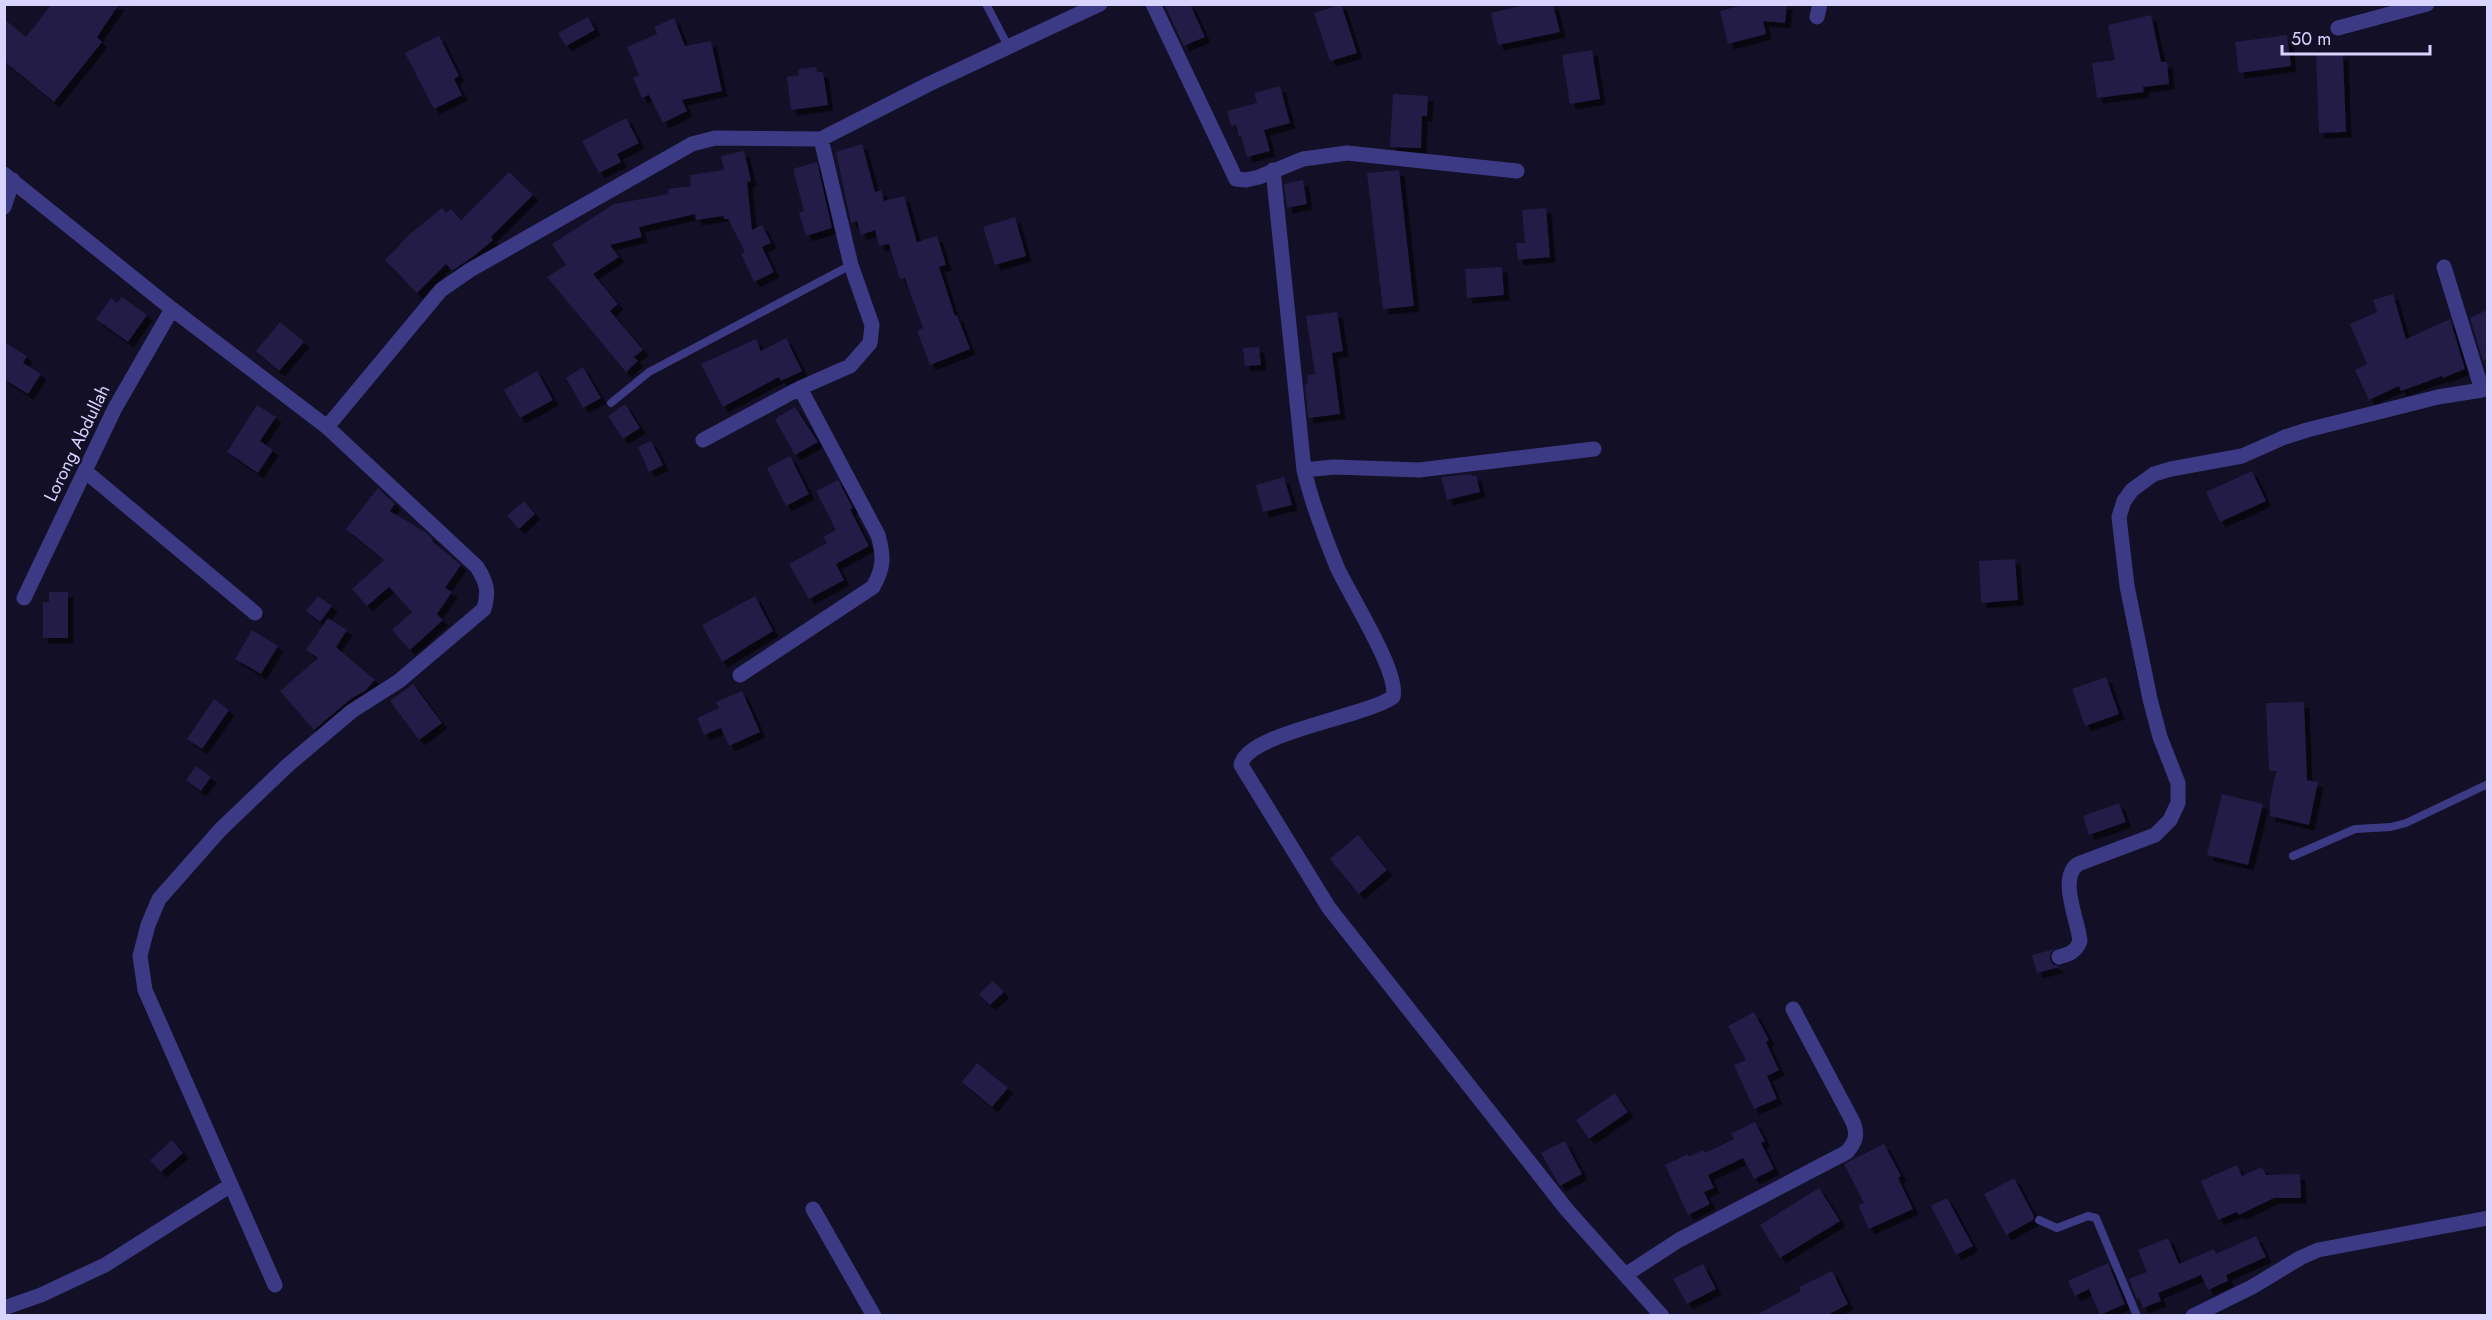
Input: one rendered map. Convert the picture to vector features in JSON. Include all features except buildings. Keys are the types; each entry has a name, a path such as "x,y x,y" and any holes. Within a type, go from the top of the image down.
{"street":[{"path":"327,427 441,290 470,270 692,144 715,138 820,139 1100,4"},
{"path":"1153,4 1236,178 1246,180 1303,159 1347,153 1517,171"},
{"path":"2338,28 2427,4"},
{"path":"703,440 800,388 850,366 870,343 872,325 851,265 820,139"},
{"path":"1273,170 1304,470 1312,505 1338,569 1382,654 1395,691 1394,697 1376,707 1309,726 1254,747 1242,759 1241,765 1329,908 1567,1210 1662,1316"},
{"path":"4,207 9,177 172,309 327,427 477,567 488,586 483,609 467,624 399,681 352,711 288,765 221,829 159,899 148,925 140,956 145,990 275,1285"},
{"path":"2059,957 2078,949 2080,942 2069,889 2068,876 2071,868 2155,835 2170,820 2178,803 2178,783 2160,737 2150,699 2127,586 2119,517 2124,501 2132,490 2154,474 2242,456 2307,430 2438,397 2485,389 2444,267"},
{"name":"Lorong Abdullah","path":"24,598 137,367 172,309"},
{"path":"740,675 873,587 882,572 884,557 878,535 800,388"},
{"path":"1304,470 1334,466 1419,470 1594,449"},
{"path":"85,471 255,613"},
{"path":"1625,1275 1679,1240 1847,1152 1855,1143 1857,1133 1853,1122 1793,1009"},
{"path":"4,1308 41,1295 105,1265 231,1185"},
{"path":"813,1209 874,1316"},
{"path":"2193,1316 2252,1287 2300,1258 2318,1250 2487,1218"}],"lane":[{"path":"986,4 1009,48"},
{"path":"611,403 649,372 851,265"},
{"path":"2293,856 2355,829 2391,827 2406,823 2487,784"},
{"path":"2039,1220 2056,1227 2088,1216 2096,1218 2137,1316"}]}
